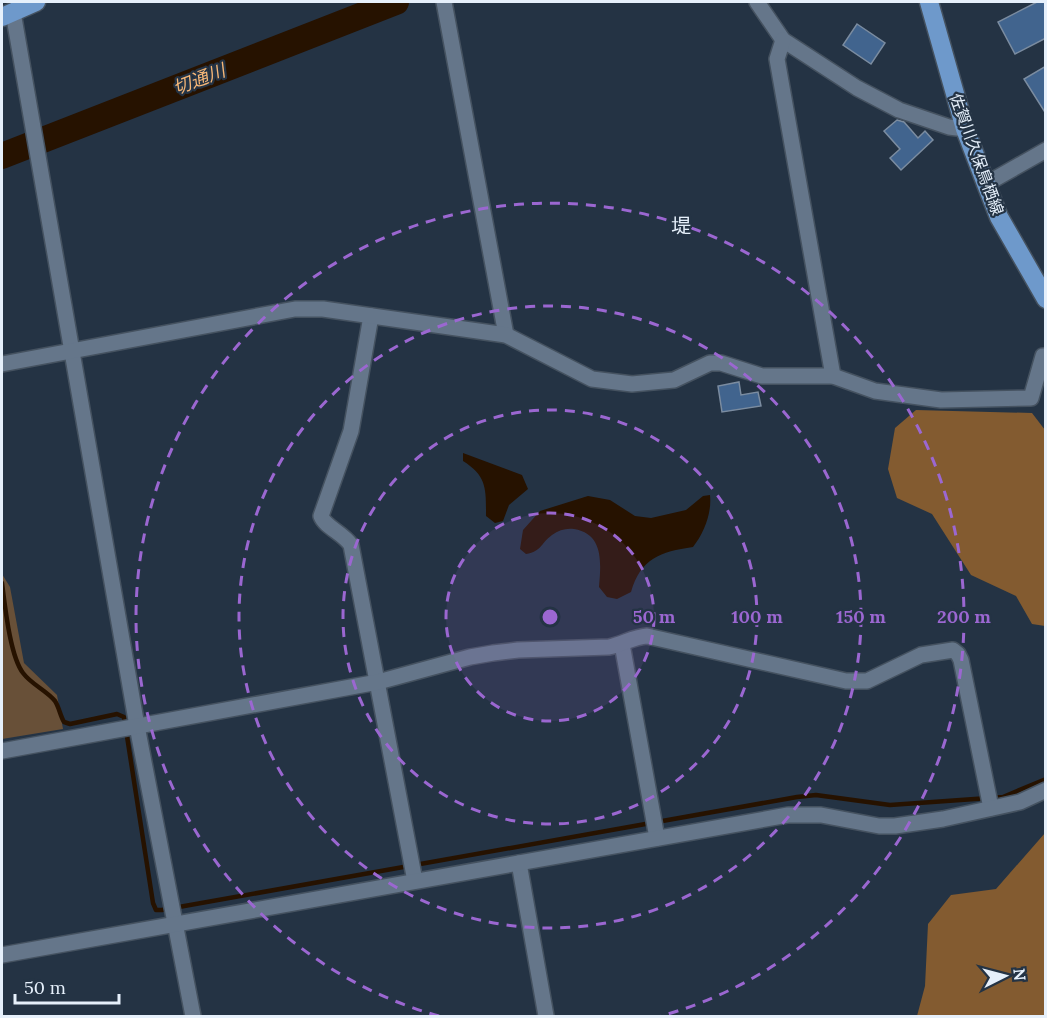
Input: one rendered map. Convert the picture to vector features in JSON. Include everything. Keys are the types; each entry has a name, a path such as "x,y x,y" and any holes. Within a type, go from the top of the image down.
{"main road":[{"path":"7,14 36,2"},
{"name":"佐賀川久保鳥栖線","path":"929,2 965,129 986,184 999,216 1046,299"}],"street":[{"path":"444,2 506,335"},
{"path":"757,2 783,40 857,88 899,110 949,127 965,129"},
{"path":"7,14 33,126 137,726 193,1017"},
{"path":"783,40 777,59 833,376"},
{"path":"986,184 1046,150"},
{"path":"2,364 295,309 323,309 506,335 592,379 632,384 674,380 710,363 722,363 762,376 833,376 875,391 941,400 1031,398 1043,356 1046,356"},
{"path":"370,316 351,431 321,516 323,521 346,536 351,545 415,881"},
{"path":"2,751 378,682 470,657 518,650 585,649 622,644 636,637 647,636 846,681 867,681 921,655 953,650 961,660 991,808"},
{"path":"622,644 657,838"},
{"path":"2,955 788,815 821,815 879,826 895,826 943,819 1020,802 1046,790"},
{"path":"519,863 546,1017"}],"shaded area":[{"path":"916,410 1032,413 1045,430 1045,626 1032,624 1016,596 971,575 932,514 897,498 888,469 895,428"},
{"path":"463,453 522,475 528,489 509,505 503,521 495,523 486,516 484,484 477,472 463,461"},
{"path":"710,495 710,509 706,522 701,536 693,547 671,551 653,559 640,571 631,592 617,599 607,597 599,587 600,559 596,543 584,532 574,529 563,530 548,538 535,551 526,554 520,549 523,530 540,511 588,496 610,500 635,516 651,518 686,510 703,496"},
{"path":"2,574 10,587 24,663 57,695 63,729 2,739"},
{"path":"1045,833 1045,1016 917,1016 925,986 928,924 951,895 996,889"}],"building":[{"path":"1037,2 1046,2 1046,38 1015,54 998,22"},
{"path":"857,24 885,43 871,64 843,45"},
{"path":"1046,66 1046,114 1024,79"},
{"path":"897,120 904,122 918,138 925,131 933,140 901,170 890,158 900,149 884,131"},
{"path":"739,382 741,395 758,392 761,406 722,412 718,386"}],"waterway":[{"name":"切通川","path":"2,156 396,2"},
{"path":"2,583 9,630 18,665 27,677 55,701 64,722 70,724 117,714 124,717 153,903 156,910 797,797 816,795 890,805 1003,797 1046,779"}],"district":[{"name":"堤","path":"681,225"}]}
